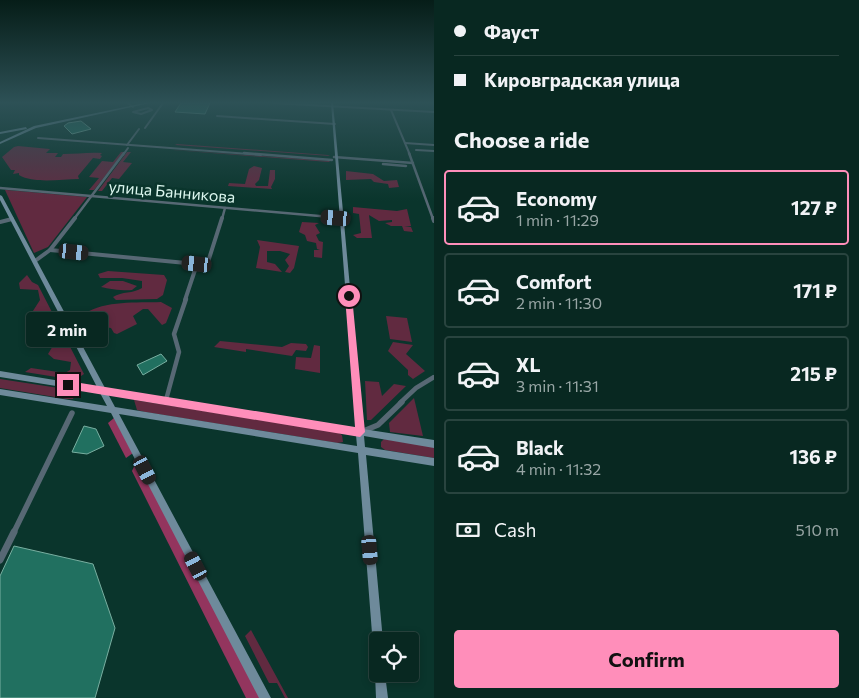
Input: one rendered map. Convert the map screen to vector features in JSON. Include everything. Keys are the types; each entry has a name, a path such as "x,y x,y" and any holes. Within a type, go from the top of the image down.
{"main road":[{"path":"9,136 11,139"},
{"path":"0,143 18,136"},
{"path":"335,136 377,632"},
{"path":"0,196 115,410 265,698"},
{"path":"0,374 434,444"},
{"path":"0,392 434,462"},
{"path":"381,682 382,698"}],"street":[{"path":"35,261 50,250 134,136"},
{"path":"402,136 434,220"},
{"path":"40,137 128,145 413,163"},
{"path":"128,145 137,143 406,166"},
{"path":"405,143 434,145"},
{"path":"416,150 434,151"},
{"name":"улица Банникова","path":"0,188 342,218"},
{"path":"50,250 207,265 225,208"},
{"path":"0,222 12,219"},
{"path":"166,400 179,352 174,334 197,264"},
{"path":"360,432 378,425 416,388 434,377"},
{"path":"0,560 72,414"}],"shaded area":[{"path":"175,145 328,155 330,156"},
{"path":"18,146 50,149 46,153 58,153 55,157 61,157 63,154 92,153 102,153 100,155 102,156 100,159 93,158 78,176 79,179 32,179 25,178 19,175 19,173 13,174 15,170 11,170 2,157"},
{"path":"173,150 175,150 330,161 329,162"},
{"path":"121,152 124,152 94,190 89,190 99,178 89,177 102,161 113,162"},
{"path":"127,152 131,152 123,162 132,163 119,179 112,178 102,191 98,191"},
{"path":"254,166 262,168 259,180 255,184 256,186 268,186 270,170 275,170 272,189 228,186 229,183 245,184 249,169"},
{"path":"346,171 373,174 384,181 397,180 399,187 389,188 388,184 374,182 371,179 346,180"},
{"path":"5,190 87,197 48,247 34,253"},
{"path":"353,207 397,211 407,209 411,226 404,226 411,227 413,232 404,231 402,226 391,226 385,223 392,222 392,220 379,221 369,215 372,238 357,238 353,235 361,233 359,214 353,213"},
{"path":"302,222 319,223 315,225 320,233 316,235 319,241 323,242 322,258 314,257 314,250 320,250 317,249 316,243 307,241 305,235 299,232"},
{"path":"257,240 299,246 294,268 290,273 285,272 289,266 285,260 290,254 280,251 267,251 267,262 275,264 282,272 256,268 260,247"},
{"path":"108,271 164,275 167,280 163,295 157,299 116,300 113,297 142,288 142,281 122,278 100,278 98,274"},
{"path":"27,275 32,282 38,285 55,318 48,325 29,323 31,314 40,300 38,290 20,289 19,283"},
{"path":"110,281 123,281 137,286 132,290 116,290 101,287"},
{"path":"161,302 172,308 166,323 162,325 148,309 143,309 133,316 137,324 117,334 111,328 104,327 92,331 84,318 84,314 111,304"},
{"path":"386,316 407,318 412,342 390,339"},
{"path":"62,331 84,374 75,380 25,372 31,368 65,373 70,370 71,362 54,359 48,354"},
{"path":"220,341 282,347 291,343 306,344 308,347 306,351 296,350 292,356 246,349 246,352 214,347"},
{"path":"393,342 413,345 406,354 425,371 413,379 408,375 408,370 388,351"},
{"path":"314,345 320,346 320,373 295,369 296,357 311,358"},
{"path":"0,379 76,392 73,399 67,399 0,388"},
{"path":"365,381 379,382 382,396 394,384 406,386 371,420 367,420"},
{"path":"414,398 423,436 390,432 389,423"},
{"path":"134,400 337,432 342,435 343,442 337,443 145,412 137,410"},
{"path":"114,418 133,453 126,458 108,423"},
{"path":"384,439 434,447 434,458 385,450 381,447 381,442"},
{"path":"137,460 261,698 246,698 132,471"},
{"path":"251,630 288,698 285,698 277,683 269,683 245,636"}],"building":[{"path":"161,354 167,361 143,375 137,365"},
{"path":"84,426 96,429 104,446 87,454 72,452"},
{"path":"14,546 93,564 115,628 95,698 0,698 0,576"}],"route":[{"path":"68,385 360,432 349,296"}]}
